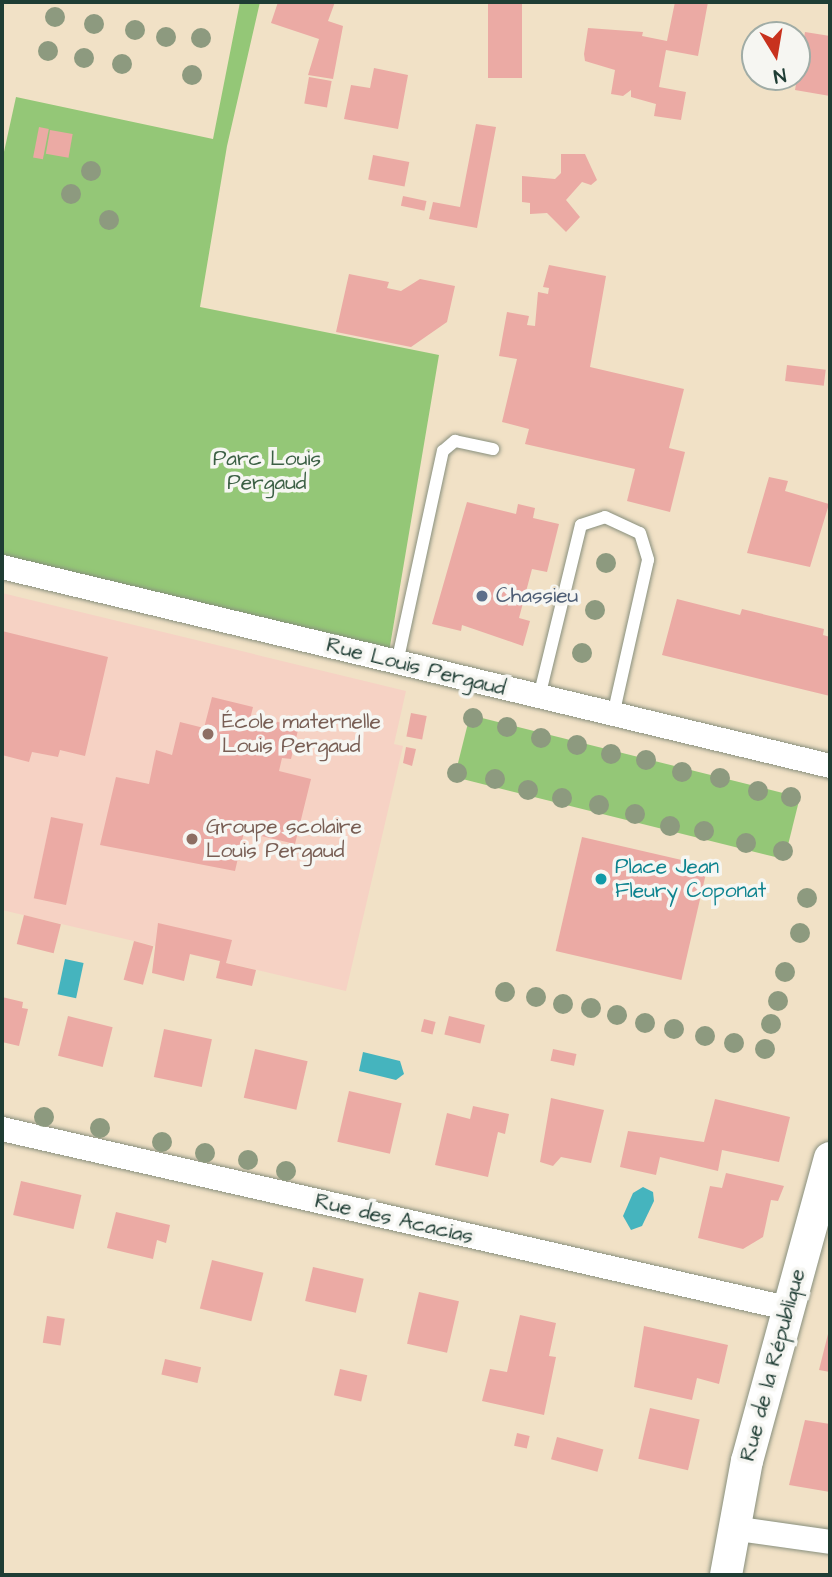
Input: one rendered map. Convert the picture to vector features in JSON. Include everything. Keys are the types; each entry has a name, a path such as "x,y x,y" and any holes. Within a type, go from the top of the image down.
{"street":[{"name":"Rue Louis Pergaud","path":"2,567 830,766"},
{"name":"Rue des Acacias","path":"2,1129 787,1308"},
{"name":"Rue de la République","path":"726,1575 732,1528 787,1308 821,1222 830,1158"},
{"path":"732,1528 830,1542"}],"lane":[{"path":"397,663 443,451 455,440 493,449"},
{"path":"539,697 581,525 604,517 640,533 648,560 613,715"}],"shaded area":[{"name":"Groupe scolaire Louis Pergaud","path":"2,593 406,691 394,744 403,746 346,991 2,910"}],"green space":[{"name":"Parc Louis Pergaud","path":"240,2 260,2 227,146 200,307 439,355 389,652 2,559 2,161 16,97 213,139"},
{"path":"470,715 800,797 784,859 455,777"}],"water":[{"path":"65,959 84,963 76,998 58,994"},
{"path":"363,1052 400,1061 404,1074 396,1080 359,1071"},
{"path":"643,1187 653,1192 654,1201 642,1226 631,1230 623,1216 633,1193"}],"building":[{"path":"278,2 335,2 328,21 343,26 333,79 308,75 319,39 271,23"},
{"path":"488,2 522,2 522,78 488,78"},
{"path":"675,2 708,2 698,56 666,50 659,87 686,92 681,120 654,116 656,104 631,97 631,90 623,96 611,94 615,70 585,61 584,54 588,28 643,32 642,36 667,41"},
{"path":"811,33 830,36 830,96 801,91 811,91"},
{"path":"374,68 408,75 398,129 344,119 351,85 370,88"},
{"path":"309,77 332,81 327,108 304,104"},
{"path":"476,124 496,127 477,228 429,219 433,202 460,207"},
{"path":"39,127 49,129 43,159 33,157"},
{"path":"50,130 73,134 68,158 46,154"},
{"path":"561,154 585,154 597,180 591,185 582,182 566,200 580,217 566,232 547,213 530,214 530,203 522,202 522,176 555,179 561,173"},
{"path":"373,155 409,162 405,187 368,180"},
{"path":"403,196 426,201 424,211 401,206"},
{"path":"549,265 606,276 590,367 684,389 669,448 685,452 670,512 627,501 635,469 525,444 529,429 502,422 517,359 499,356 507,312 529,316 527,325 535,326 538,292 548,294 549,288 543,287"},
{"path":"349,274 389,282 387,288 401,291 420,279 455,286 447,322 411,347 336,332"},
{"path":"787,365 826,370 824,386 785,381"},
{"path":"769,477 788,481 785,491 829,504 810,567 747,553"},
{"name":"Chassieu","path":"467,502 516,514 518,504 535,508 533,518 559,524 547,572 532,569 519,618 530,621 523,646 462,625 461,631 432,624"},
{"path":"677,599 740,615 742,609 824,629 823,635 830,637 830,696 662,655"},
{"path":"2,631 108,657 85,756 60,750 58,757 32,752 29,762 2,755"},
{"path":"212,697 253,707 249,723 272,728 273,721 299,726 291,759 282,758 279,771 311,779 295,844 244,832 235,871 100,845 116,777 149,784 156,750 172,755 180,722 204,728"},
{"path":"411,713 427,716 422,740 406,737"},
{"path":"406,747 416,749 412,766 403,763"},
{"path":"51,817 83,824 66,905 34,898"},
{"path":"582,837 708,866 681,980 556,951"},
{"path":"24,915 61,924 54,953 17,944"},
{"path":"158,923 232,940 226,963 256,970 252,986 216,978 220,961 190,954 184,981 152,973"},
{"path":"134,941 153,946 143,985 124,980"},
{"path":"2,997 23,1002 22,1008 28,1009 19,1046 2,1042"},
{"path":"68,1016 113,1027 103,1067 58,1056"},
{"path":"449,1016 485,1025 480,1043 444,1034"},
{"path":"424,1019 436,1022 432,1035 421,1032"},
{"path":"164,1029 212,1039 202,1087 154,1077"},
{"path":"255,1049 308,1061 296,1110 244,1098"},
{"path":"553,1049 576,1054 574,1066 551,1061"},
{"path":"349,1091 402,1103 390,1154 337,1142"},
{"path":"551,1098 604,1110 591,1163 561,1157 553,1166 540,1162"},
{"path":"715,1099 790,1117 779,1162 722,1150 718,1171 660,1157 656,1175 620,1167 628,1131 704,1142"},
{"path":"473,1106 509,1114 505,1134 498,1132 488,1177 435,1165 447,1113 470,1119"},
{"path":"726,1173 784,1186 778,1201 771,1200 763,1237 743,1249 698,1238 710,1186 722,1188"},
{"path":"21,1181 81,1195 74,1229 13,1215"},
{"path":"116,1212 170,1225 166,1243 157,1240 153,1259 107,1248"},
{"path":"212,1260 263,1273 251,1321 200,1309"},
{"path":"313,1267 364,1279 356,1313 305,1301"},
{"path":"419,1292 459,1301 447,1353 407,1344"},
{"path":"520,1315 556,1323 549,1356 556,1357 544,1415 482,1401 490,1369 507,1372"},
{"path":"47,1316 65,1319 61,1345 43,1343"},
{"path":"644,1326 728,1345 719,1384 697,1378 692,1400 634,1387"},
{"path":"830,1330 830,1372 819,1370"},
{"path":"165,1359 201,1367 197,1383 161,1375"},
{"path":"340,1369 367,1375 361,1402 334,1395"},
{"path":"650,1408 700,1419 688,1470 638,1459"},
{"path":"805,1420 830,1424 830,1492 789,1485"},
{"path":"517,1433 530,1436 527,1449 514,1446"},
{"path":"557,1437 603,1449 597,1472 551,1459"}],"place":[{"name":"Chassieu","path":"482,596"},
{"name":"École maternelle Louis Pergaud","path":"208,734"},
{"name":"Groupe scolaire Louis Pergaud","path":"192,839"},
{"name":"Place Jean Fleury Coponat","path":"601,879"}]}
